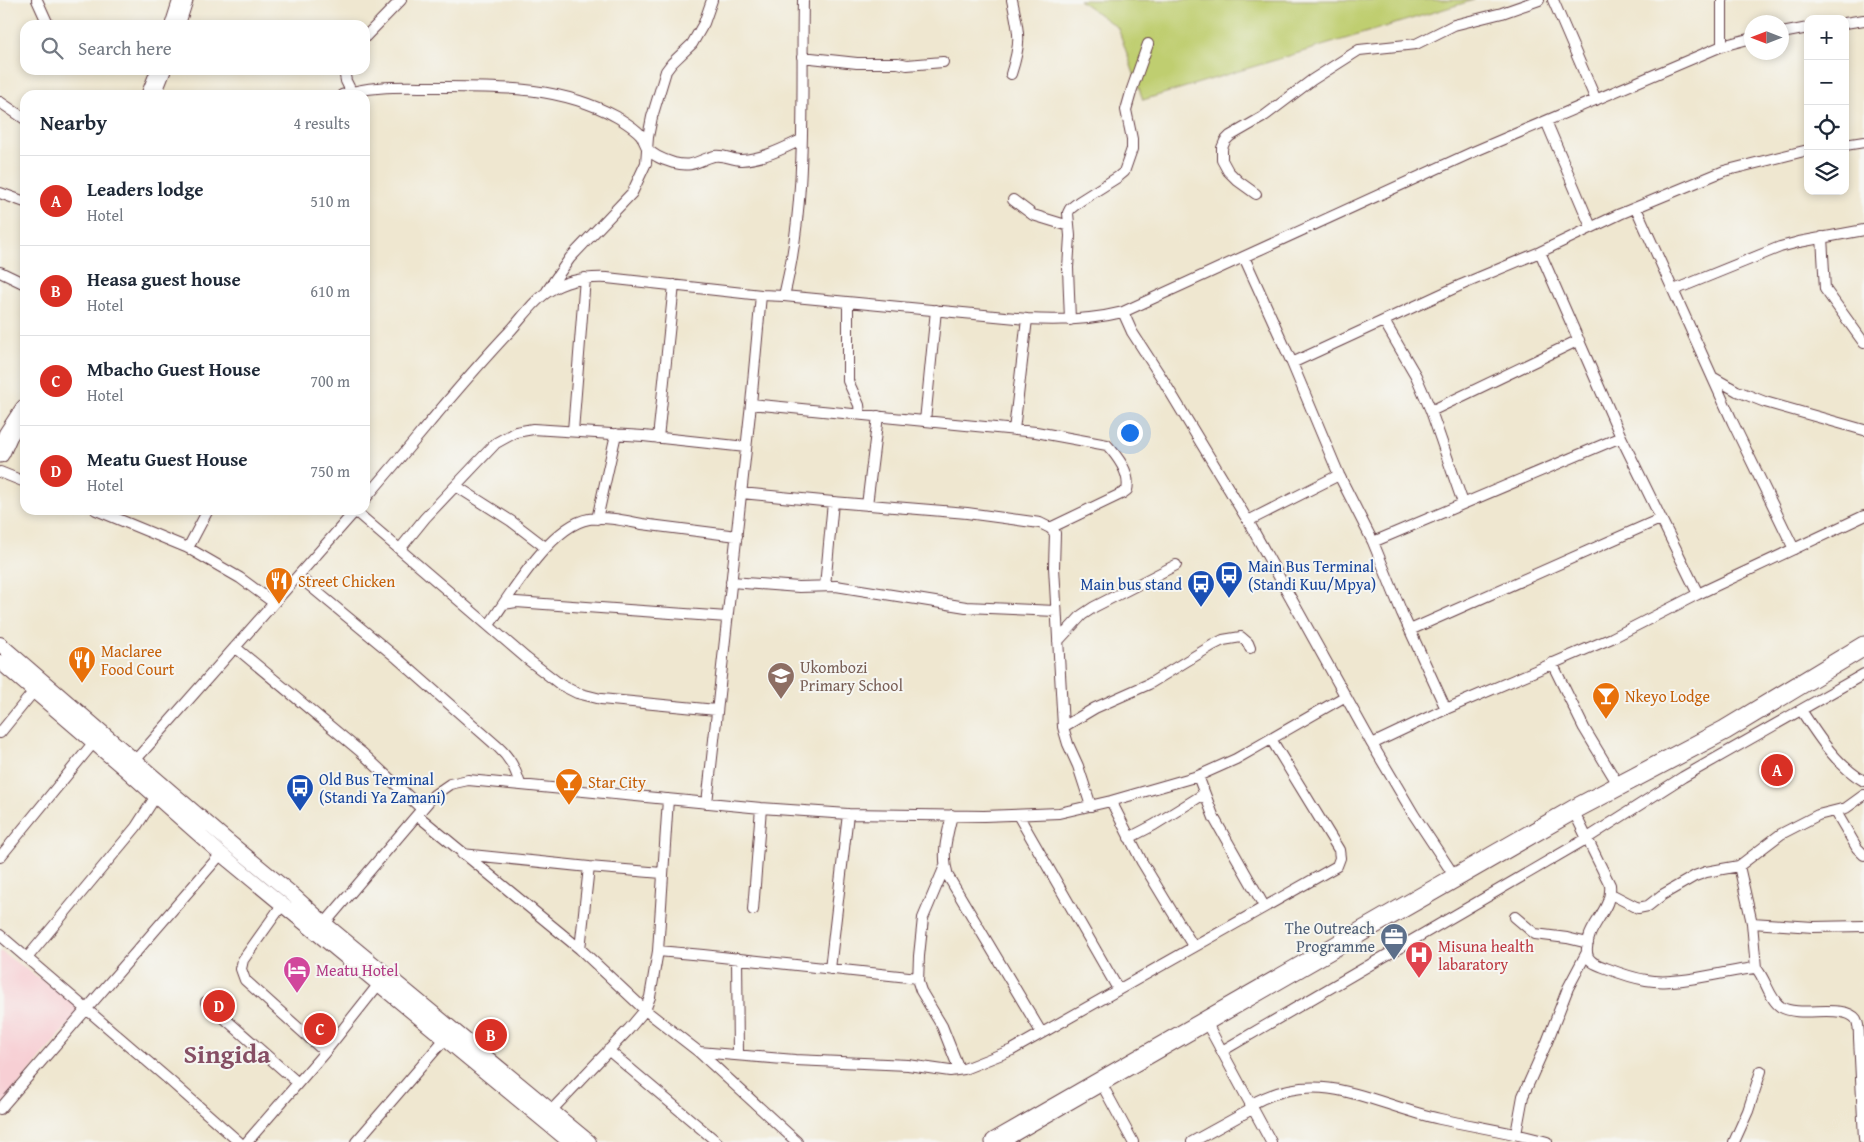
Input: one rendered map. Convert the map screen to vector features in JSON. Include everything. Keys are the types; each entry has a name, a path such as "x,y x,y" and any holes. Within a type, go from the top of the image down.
{"highway":[{"path":"177,20 183,0"},
{"path":"153,90 159,75"},
{"path":"156,90 160,75"},
{"path":"0,453 20,407"},
{"path":"994,1142 1572,810 1725,730 1864,646"}],"main road":[{"path":"0,644 101,733 131,765 156,796 221,854 282,905 320,928 547,1115 570,1142"},
{"path":"0,662 94,742 131,765 292,894 320,928 378,985 444,1040 547,1115 589,1142"}],"street":[{"path":"37,0 46,20"},
{"path":"370,33 401,0"},
{"path":"370,493 487,357 547,292 574,253 632,193 644,169 652,117 666,71 692,44 704,23 712,0"},
{"path":"784,296 796,238 801,190 803,0"},
{"path":"1011,74 1019,44 1012,0"},
{"path":"1256,194 1228,171 1222,160 1222,148 1230,136 1263,116 1312,80 1359,50 1416,44 1454,25 1502,13 1539,0"},
{"path":"1553,0 1596,100"},
{"path":"1722,0 1722,46"},
{"path":"1849,22 1864,20"},
{"path":"1789,32 1804,29"},
{"path":"547,292 569,281 585,278 607,278 761,295 1027,320 1070,320 1104,317 1123,312 1472,152 1722,46 1744,40"},
{"path":"1070,320 1068,218 1070,209 1118,178 1124,172 1132,148 1126,110 1148,44"},
{"path":"802,57 857,63 898,63 907,65 943,62"},
{"path":"345,75 347,90"},
{"path":"370,91 404,87 495,88 526,89 563,95 617,117 636,130 648,148 657,156 670,162 694,164 717,156 740,160 758,158 773,154 801,140"},
{"path":"0,102 20,116"},
{"path":"1546,121 1591,227"},
{"path":"1849,144 1864,142"},
{"path":"1292,363 1461,285 1540,252 1591,227 1724,171 1804,151"},
{"path":"0,193 20,200"},
{"path":"1013,200 1033,215 1069,226"},
{"path":"1636,208 1733,423 1794,549"},
{"path":"1674,290 1780,247 1864,230"},
{"path":"1822,237 1825,289 1864,343"},
{"path":"1540,252 1620,437 1698,594"},
{"path":"1244,257 1292,363 1339,475 1373,542 1446,709"},
{"path":"0,272 20,282"},
{"path":"573,432 585,278"},
{"path":"658,438 674,285"},
{"path":"706,803 742,492 761,295"},
{"path":"848,303 848,381 860,414"},
{"path":"925,421 936,310"},
{"path":"1123,312 1132,332 1248,521 1344,697 1414,815 1455,877"},
{"path":"1014,430 1027,320"},
{"path":"1384,321 1416,376 1431,411 1463,503"},
{"path":"1431,411 1579,340"},
{"path":"1714,378 1737,391 1765,402 1864,430"},
{"path":"751,404 1014,430 1107,445 1121,462 1128,485 1127,490 1050,528"},
{"path":"867,505 878,416"},
{"path":"400,549 425,518 496,443 516,432 533,429 616,434 746,447"},
{"path":"598,519 616,434"},
{"path":"1373,542 1620,437"},
{"path":"0,472 20,480"},
{"path":"1248,521 1339,475"},
{"path":"456,486 511,521 545,547"},
{"path":"742,492 976,514 1040,523 1055,532 1054,567 1063,727 1092,806"},
{"path":"825,586 833,502"},
{"path":"108,515 188,548 240,578 274,603"},
{"path":"188,548 205,515"},
{"path":"131,765 351,515"},
{"path":"360,515 561,686 577,693 601,698 716,710"},
{"path":"1372,744 1446,709 1612,638 1698,594 1864,516"},
{"path":"489,625 545,547 571,527 588,519 737,536"},
{"path":"1410,630 1660,519"},
{"path":"1058,641 1082,615 1094,607 1176,565"},
{"path":"298,576 397,658 498,746 510,758 516,769 520,784"},
{"path":"731,582 860,589 966,607 1056,611"},
{"path":"504,604 516,602 727,618"},
{"path":"1063,727 1096,708 1148,684 1223,640 1241,637 1248,643 1250,648"},
{"path":"235,647 361,752 462,854 580,949 645,1010 699,1052 797,1142"},
{"path":"1552,663 1584,728 1619,786"},
{"path":"1222,1051 1586,839 1683,777 1864,674"},
{"path":"0,733 34,691"},
{"path":"320,928 434,795 450,784 468,780 761,808 848,814 1018,815 1059,813 1111,801 1198,776 1236,759 1344,697"},
{"path":"1801,710 1822,744 1855,776 1864,781"},
{"path":"699,1052 795,1060 908,1065 950,1071 960,1070 1012,1050 1118,988 1336,866 1340,858 1339,850 1270,739"},
{"path":"0,857 94,742"},
{"path":"1198,776 1214,818 1264,906"},
{"path":"1129,838 1204,794"},
{"path":"1611,894 1638,908 1644,908 1673,888 1695,876 1739,866 1781,834 1818,814 1836,812 1846,808 1864,795"},
{"path":"26,958 136,827 156,796"},
{"path":"547,1115 645,1010 654,982 658,951 668,799"},
{"path":"1111,801 1129,838 1192,946"},
{"path":"753,910 761,808"},
{"path":"1516,1134 1523,1096 1568,988 1587,948 1591,929 1611,894 1610,885 1572,810"},
{"path":"1836,812 1853,842 1864,855"},
{"path":"830,969 842,852 848,814"},
{"path":"952,815 944,852 948,876 1041,1032"},
{"path":"1018,815 1118,988"},
{"path":"0,1109 221,854"},
{"path":"462,854 662,873"},
{"path":"945,866 923,918 918,978 920,991 942,1026 960,1070"},
{"path":"1739,866 1752,923 1756,968 1779,1006 1786,1009 1847,1012 1855,1018 1858,1024 1864,1139"},
{"path":"580,949 589,867"},
{"path":"282,905 243,960 242,974 246,980 325,1052"},
{"path":"1515,917 1535,934 1567,938 1587,948"},
{"path":"1752,923 1813,927 1864,926"},
{"path":"0,935 240,1142"},
{"path":"1587,948 1589,959 1596,964 1647,980 1666,982 1756,968"},
{"path":"658,951 918,978"},
{"path":"738,958 738,1054"},
{"path":"247,1142 325,1052 378,985"},
{"path":"206,1002 298,1083"},
{"path":"1205,1020 1271,1142"},
{"path":"356,1142 444,1040"},
{"path":"608,1050 717,1142"},
{"path":"1734,1142 1748,1111 1761,1071"},
{"path":"1100,1081 1133,1142"},
{"path":"1192,1142 1274,1093 1300,1087 1314,1087 1354,1092 1438,1119 1547,1142"}],"shaded area":[{"path":"0,951 82,1008 0,1108"}],"green space":[{"path":"1079,0 1474,0 1143,100 1118,28"}],"place":[{"name":"Main Bus Terminal (Standi Kuu/Mpya)","path":"1229,599"},
{"name":"Street Chicken","path":"279,605"},
{"name":"Main bus stand","path":"1201,608"},
{"name":"Maclaree Food Court","path":"82,684"},
{"name":"Ukombozi Primary School","path":"781,700"},
{"name":"Nkeyo Lodge","path":"1606,720"},
{"name":"Leaders lodge","path":"1777,770"},
{"name":"Star City","path":"569,806"},
{"name":"Old Bus Terminal (Standi Ya Zamani)","path":"300,812"},
{"name":"The Outreach Programme","path":"1394,961"},
{"name":"Misuna health labaratory","path":"1419,979"},
{"name":"Meatu Hotel","path":"297,994"},
{"name":"Meatu Guest House","path":"219,1006"},
{"name":"Mbacho Guest House","path":"320,1029"},
{"name":"Heasa guest house","path":"491,1035"}],"district":[{"name":"Singida","path":"227,1053"}]}
